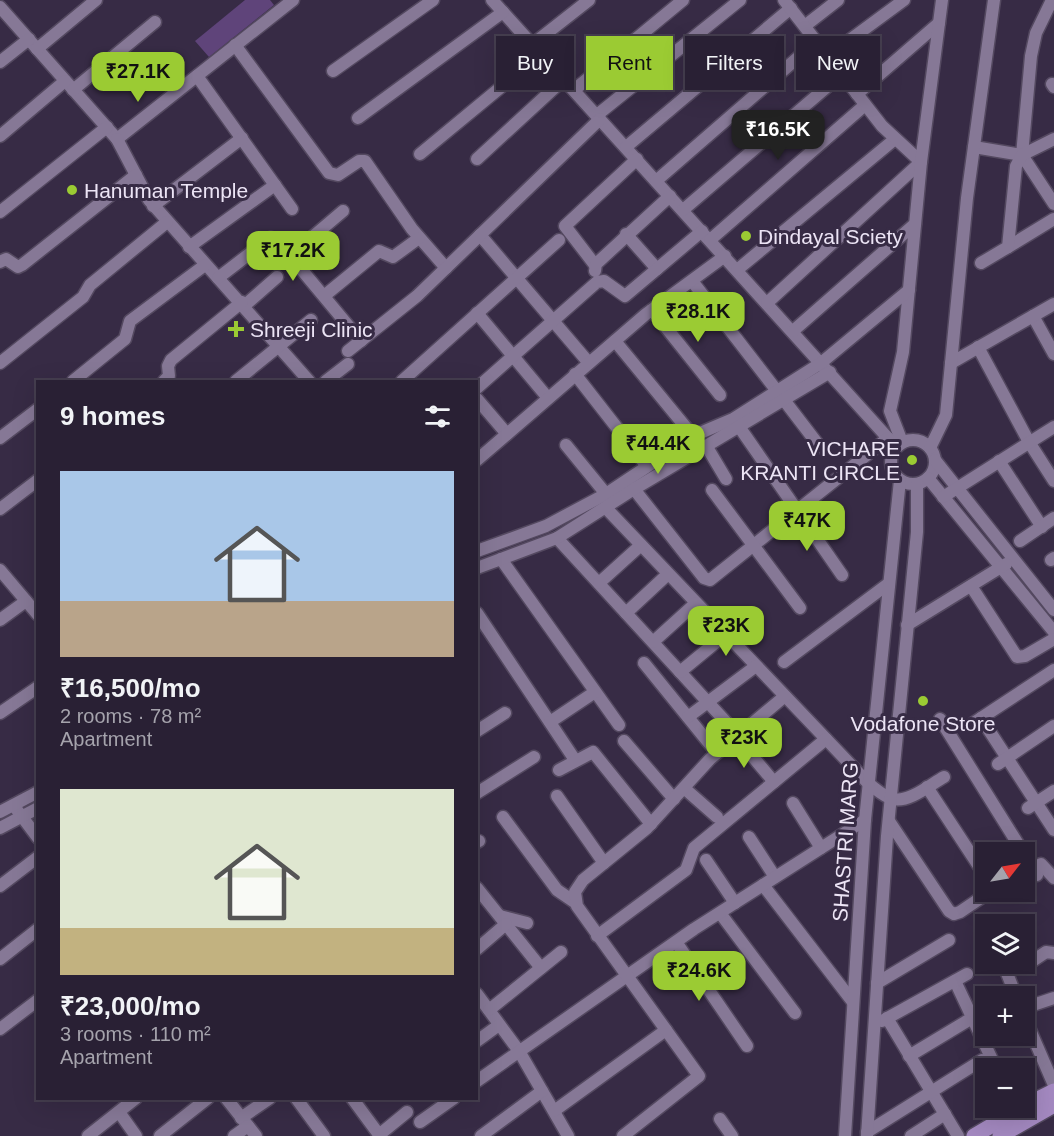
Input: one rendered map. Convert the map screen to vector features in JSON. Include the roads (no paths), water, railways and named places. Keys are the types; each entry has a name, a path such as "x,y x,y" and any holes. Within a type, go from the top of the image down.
{"main road":[{"path":"1035,1102 1054,1091"},
{"path":"1035,1108 1054,1105"},
{"path":"974,1136 1007,1118"},
{"path":"1000,1136 1015,1118"},
{"path":"1021,1118 1022,1136"}],"street":[{"path":"4,0 0,5 117,138 153,206 243,304 308,380"},
{"path":"38,49 96,0"},
{"path":"333,71 433,0"},
{"path":"661,0 670,11"},
{"path":"683,0 574,90 821,363 896,442"},
{"path":"327,380 361,341 417,296 598,117 740,0"},
{"path":"806,26 838,0"},
{"path":"855,36 904,0"},
{"path":"942,0 921,162 903,352 890,411 896,442 891,461 895,475 900,480 923,481 943,497 1054,632"},
{"path":"923,481 946,415 974,147 994,0"},
{"path":"1008,247 1016,166 1022,155 1031,56 1036,33 1052,0"},
{"path":"117,138 290,1"},
{"path":"550,36 583,2"},
{"path":"358,118 498,4 526,36"},
{"path":"626,147 787,4 813,36"},
{"path":"0,136 155,22"},
{"path":"857,94 939,23"},
{"path":"0,62 29,39"},
{"path":"235,45 329,173 338,175 360,161 366,161 419,238 446,268"},
{"path":"656,181 796,59"},
{"path":"197,76 292,209"},
{"path":"420,154 496,86"},
{"path":"477,159 552,90"},
{"path":"683,210 823,90"},
{"path":"854,90 895,139 921,162"},
{"path":"478,387 597,282 604,281 622,297 625,296 657,269 706,235 865,105"},
{"path":"0,212 107,127"},
{"path":"153,206 242,138"},
{"path":"737,270 895,139"},
{"path":"974,147 1022,155 1054,139"},
{"path":"1022,155 1054,204"},
{"path":"597,282 595,265 565,226 637,159"},
{"path":"767,303 921,162"},
{"path":"0,262 9,260 19,266 136,175"},
{"path":"189,247 275,185"},
{"path":"595,265 626,234 670,196"},
{"path":"290,256 343,211"},
{"path":"981,263 1054,219"},
{"path":"0,363 82,297 90,285 167,222"},
{"path":"793,331 915,224"},
{"path":"626,234 657,269"},
{"path":"480,235 589,363"},
{"path":"218,278 270,238 276,239 361,341"},
{"path":"324,296 379,251 393,257 419,238"},
{"path":"403,380 559,240"},
{"path":"478,459 652,310 725,256"},
{"path":"74,380 126,339 130,321 205,265"},
{"path":"169,379 168,366 171,360 277,277"},
{"path":"692,280 820,447"},
{"path":"478,568 557,538 634,489 740,428 909,290"},
{"path":"951,363 1054,304"},
{"path":"652,310 720,395"},
{"path":"477,313 548,398"},
{"path":"1033,316 1054,354"},
{"path":"237,380 311,320"},
{"path":"615,341 693,436"},
{"path":"978,347 1029,442 1054,481"},
{"path":"478,550 546,526 606,494 646,465 693,436 830,372"},
{"path":"575,374 646,465"},
{"path":"478,400 507,434"},
{"path":"0,438 36,411"},
{"path":"943,497 1054,427"},
{"path":"740,428 842,575"},
{"path":"634,489 707,579 712,579 797,511 896,442 914,440 933,454 1054,610"},
{"path":"566,445 606,494"},
{"path":"707,447 726,479"},
{"path":"999,461 1042,527"},
{"name":"SHASTRI MARG","path":"845,1136 865,820 900,480"},
{"name":"SHASTRI MARG","path":"867,1134 888,821 923,481"},
{"path":"0,509 36,482"},
{"path":"712,490 752,547 800,608"},
{"path":"606,508 869,784 891,799 905,798 944,777"},
{"path":"1020,541 1054,518"},
{"path":"557,538 708,703 774,782"},
{"path":"599,584 641,545"},
{"path":"501,559 619,725"},
{"path":"908,625 1013,559"},
{"path":"0,570 36,613"},
{"path":"626,613 669,574"},
{"path":"784,662 888,584"},
{"path":"970,586 1017,657 1025,656 1054,639"},
{"path":"0,620 26,601"},
{"path":"653,642 696,603"},
{"path":"478,614 575,760"},
{"path":"680,672 726,634"},
{"path":"645,663 717,753"},
{"path":"688,717 756,666"},
{"path":"1054,670 977,721 1032,806 1054,830"},
{"path":"0,713 36,688"},
{"path":"550,722 595,692"},
{"path":"576,903 575,892 578,885 651,824 717,753 785,696"},
{"path":"478,730 505,713"},
{"path":"940,719 1017,842"},
{"path":"1002,761 1054,726"},
{"path":"597,936 686,870 694,848 826,739"},
{"path":"624,741 674,799"},
{"path":"559,770 589,753 597,755 651,824"},
{"path":"478,792 534,757"},
{"path":"927,787 975,860"},
{"path":"684,789 717,817"},
{"path":"1032,806 1054,791"},
{"path":"0,812 36,793"},
{"path":"557,796 604,863"},
{"path":"793,803 821,848"},
{"path":"14,805 36,835"},
{"path":"0,828 36,809"},
{"path":"503,817 557,890 576,903 626,977 698,1073 697,1079 623,1136"},
{"path":"478,1080 676,942 865,820"},
{"path":"888,821 949,911 954,914 960,912 975,902"},
{"path":"750,837 775,877"},
{"path":"0,886 36,859"},
{"path":"706,860 735,903"},
{"path":"1035,869 1054,878"},
{"path":"763,885 854,1002"},
{"path":"478,889 541,968"},
{"path":"720,913 795,1013"},
{"path":"503,920 527,924"},
{"path":"478,948 503,920"},
{"path":"0,960 36,931"},
{"path":"877,983 949,940"},
{"path":"676,942 747,1046"},
{"path":"489,1010 561,952"},
{"path":"1035,959 1046,952 1054,953"},
{"path":"874,1025 960,984 967,974"},
{"path":"960,984 992,1058"},
{"path":"478,995 519,1051 566,1132 552,1136"},
{"path":"1035,1004 1054,998"},
{"path":"0,1029 36,1002"},
{"path":"887,1018 958,1136"},
{"path":"909,1056 967,1021"},
{"path":"478,1040 499,1025"},
{"path":"554,1111 666,1030"},
{"path":"1035,1041 1054,1085"},
{"path":"867,1134 975,1065"},
{"path":"480,1136 542,1092"},
{"path":"88,1136 134,1100"},
{"path":"160,1136 205,1100"},
{"path":"228,1100 248,1127"},
{"path":"234,1136 248,1127 268,1100"},
{"path":"297,1100 324,1136"},
{"path":"353,1100 379,1135 407,1112"},
{"path":"420,1122 451,1100"},
{"path":"119,1112 136,1136"},
{"path":"911,1136 945,1114"},
{"path":"720,1119 732,1136"}],"place":[{"name":"Hanuman Temple","path":"72,190"},
{"name":"Dindayal Sciety","path":"746,236"},
{"name":"Shreeji Clinic","path":"236,329"},
{"name":"VICHARE KRANTI CIRCLE","path":"912,460"},
{"name":"Vodafone Store","path":"923,701"}]}
